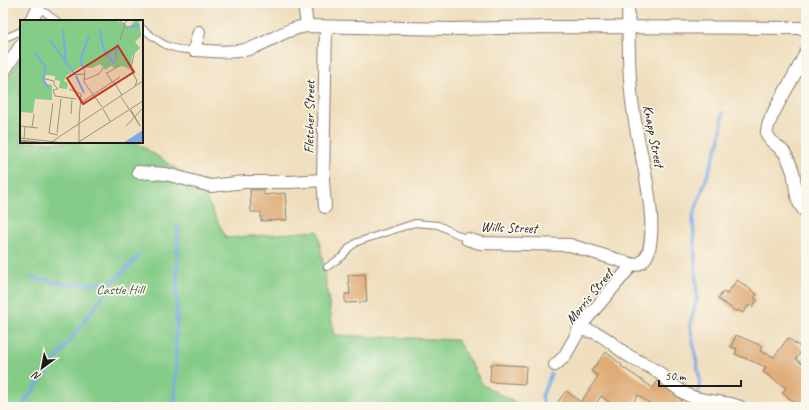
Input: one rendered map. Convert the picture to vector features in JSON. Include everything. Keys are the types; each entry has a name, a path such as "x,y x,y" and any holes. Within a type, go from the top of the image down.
{"street":[{"path":"304,3 307,26"},
{"name":"Knapp Street","path":"628,3 631,89 638,136 645,167 651,225 650,243 644,258 640,264 632,265"},
{"path":"30,20 38,5"},
{"path":"199,32 194,50 245,50 290,29 307,26 806,28"},
{"name":"Fletcher Street","path":"325,207 323,180 326,27"},
{"path":"3,73 20,46"},
{"path":"806,51 792,82 771,117 767,130 770,139 783,150 787,157 793,174 800,205 806,212"},
{"path":"138,172 166,174 211,186 245,182 323,180"},
{"name":"Wills Street","path":"467,239 487,243 570,245 632,265"},
{"name":"Morris Street","path":"555,365 561,361 578,330 632,265"},
{"path":"595,309 594,325 601,335"},
{"path":"578,330 593,331 601,335 626,354 657,372 693,397 730,403 740,407"}],"lane":[{"path":"38,5 56,20"},
{"path":"143,29 161,43 173,49 194,50"},
{"path":"3,39 20,30"},
{"name":"Wills Street","path":"327,267 344,256 348,248 357,242 415,223 438,225 467,239"}],"green space":[{"name":"Castle Hill","path":"20,59 20,143 138,143 199,184 226,238 318,231 334,335 457,340 483,385 523,407 3,407 3,86"}],"building":[{"path":"250,190 264,190 264,195 285,193 287,220 261,221 261,212 251,212"},
{"path":"365,274 367,302 345,303 345,294 350,294 348,275"},
{"path":"737,280 757,294 754,298 757,300 752,307 749,305 743,313 738,310 737,312 718,299 723,292 727,294"},
{"path":"736,335 762,346 760,351 774,357 788,338 803,349 796,359 806,367 806,400 800,407 788,407 793,401 782,393 786,388 763,372 766,367 735,354 737,349 731,347"},
{"path":"606,352 622,365 621,366 653,388 658,381 682,400 677,407 655,407 638,395 630,407 616,407 601,396 594,407 563,407 557,403 566,391 581,402 598,376 591,371"},
{"path":"491,364 526,366 525,384 490,382"}],"waterway":[{"path":"696,407 700,381 690,325 697,298 693,217 720,139 723,113"},
{"path":"175,407 178,225"},
{"path":"21,407 113,282 139,256"},
{"path":"32,278 73,285 113,282"},
{"path":"544,407 542,396 551,374"}]}
